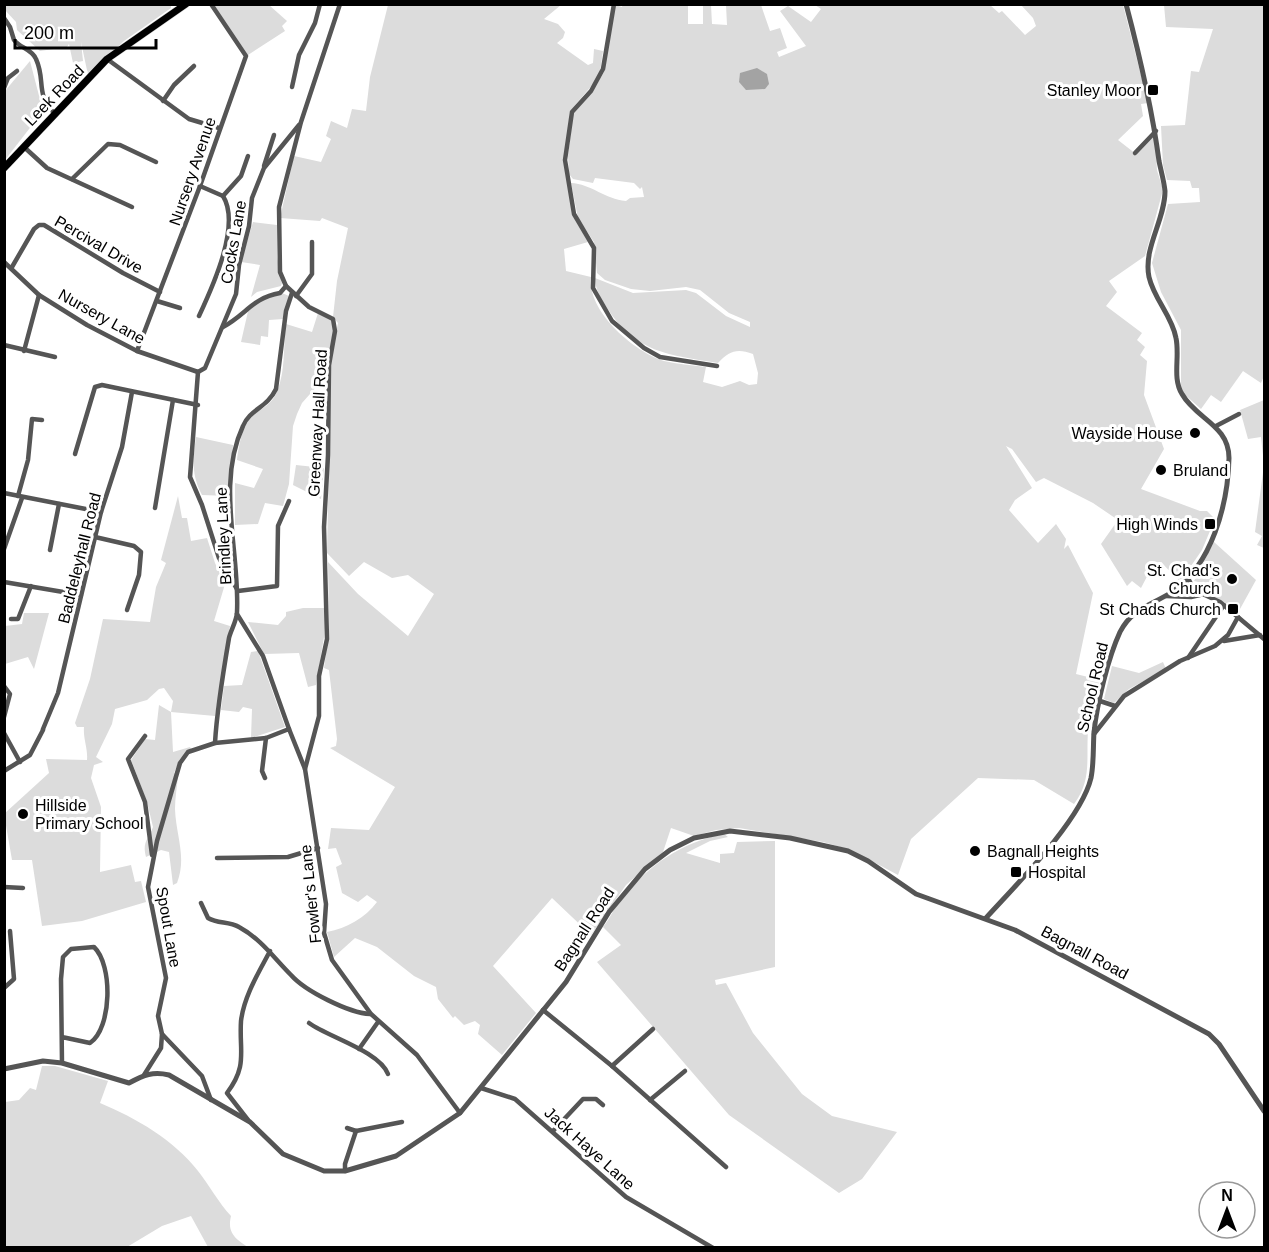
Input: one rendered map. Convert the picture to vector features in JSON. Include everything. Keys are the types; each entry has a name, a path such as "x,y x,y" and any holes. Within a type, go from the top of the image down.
{"highway":[{"name":"Leek Road","path":"4,168 107,60 186,4"}],"street":[{"name":"Nursery Avenue","path":"137,351 200,186 246,56 211,4"},
{"path":"292,87 299,55 313,29 320,4"},
{"name":"Greenway Hall Road","path":"305,769 319,716 319,676 327,639 324,528 329,365 336,327 333,319 294,295 286,286 280,272 279,207 301,122 340,4"},
{"path":"614,4 603,69 591,92 572,112 565,160 574,214 594,248 596,264 593,288 612,321 644,348 660,357 717,366"},
{"path":"1126,4 1156,131 1165,196 1150,254 1149,277 1172,324 1176,339 1180,391 1186,401 1216,426 1239,414"},
{"path":"4,18 14,40 32,52 36,59 42,101 54,113"},
{"path":"107,60 189,118 219,128"},
{"path":"163,101 174,85 194,66"},
{"path":"4,88 8,78 17,71"},
{"name":"Cocks Lane","path":"198,372 205,368 236,294 239,265 251,216 250,202 264,168 301,122"},
{"path":"1135,153 1156,131"},
{"path":"264,168 274,135"},
{"path":"72,179 108,144 120,145 156,162"},
{"path":"24,147 47,168 132,207"},
{"path":"223,195 242,176 248,156"},
{"path":"200,186 223,195 228,205 229,227 214,286 201,313 209,314"},
{"name":"Percival Drive","path":"12,267 34,230 39,225 44,225 123,273 160,292"},
{"name":"Brindley Lane","path":"215,743 224,667 237,614 238,591 231,523 233,465 243,425 250,415 270,401 276,389 286,311 294,295 312,274 312,242"},
{"path":"306,249 312,249"},
{"name":"Nursery Lane","path":"4,262 12,267 39,295 87,325 137,351 198,372"},
{"path":"224,327 242,317 251,303 264,296 280,293 286,286"},
{"path":"24,351 39,295"},
{"path":"157,301 180,308"},
{"path":"4,345 55,357"},
{"path":"198,372 198,405 190,477 202,505 219,558 238,591 277,586 278,526 289,501"},
{"path":"75,454 95,387 102,386 198,405"},
{"name":"Baddeleyhall Road","path":"20,762 30,755 58,693 101,512 122,447 132,392"},
{"path":"154,508 172,400"},
{"path":"4,549 20,497 28,460 32,419 42,420"},
{"name":"School Road","path":"986,918 1072,815 1091,777 1094,734 1100,701 1115,646 1126,622 1144,605 1166,596 1194,572 1217,528 1226,489 1228,448 1216,426"},
{"path":"4,493 101,512"},
{"path":"50,550 59,504"},
{"path":"95,537 134,546 141,552 139,575 127,610"},
{"path":"1188,578 1200,595"},
{"path":"4,582 81,595"},
{"path":"11,619 18,619 31,586"},
{"name":"School Road","path":"1166,596 1200,595 1224,606 1262,637"},
{"path":"1188,658 1224,606"},
{"path":"237,614 263,656 305,769"},
{"path":"1221,642 1235,627 1238,617"},
{"path":"1094,734 1115,706 1134,689 1221,642 1262,637"},
{"path":"4,687 10,694 4,717"},
{"path":"1100,701 1115,706"},
{"path":"153,858 180,764 189,752 215,743 266,738 289,729"},
{"path":"4,734 20,762 4,771"},
{"path":"145,736 128,759 145,802 153,858"},
{"path":"265,778 262,771 266,738"},
{"name":"Fowler's Lane","path":"305,769 326,904 324,933 327,948 342,976 370,1014 417,1055 460,1113"},
{"name":"Bagnall Road","path":"4,1069 43,1061 62,1063 129,1083 144,1075 157,1072 169,1075 249,1122 275,1147 297,1161 324,1171 345,1171 396,1156 460,1113 573,973 609,912 627,887 645,869 670,850 711,833 730,831 790,838 848,851 868,861 916,894 1015,930 1209,1034 1219,1044 1264,1111"},
{"path":"217,858 288,856 318,848"},
{"name":"Spout Lane","path":"144,1075 148,1065 159,1054 162,1034 158,1016 166,978 148,896 153,858"},
{"path":"4,887 23,888"},
{"path":"201,903 212,921 228,921 241,927 270,951 296,980 339,1005 359,1013 370,1014"},
{"path":"4,988 14,979 10,931"},
{"path":"62,1037 90,1043 97,1038 100,1032 108,995 106,975 99,952 94,948 71,949 63,957 61,980 62,1063"},
{"path":"249,1122 227,1093 239,1078 242,1056 241,1020 245,1003 270,951"},
{"path":"543,1010 612,1066 726,1167"},
{"path":"359,1049 378,1022"},
{"path":"309,1023 359,1049 385,1068 388,1074"},
{"path":"612,1066 653,1029"},
{"path":"162,1034 202,1076 211,1101"},
{"path":"650,1100 685,1071"},
{"name":"Jack Haye Lane","path":"481,1088 515,1099 626,1197 713,1248"},
{"path":"553,1131 583,1099 596,1099 603,1105"},
{"path":"347,1128 356,1131 402,1122"},
{"path":"345,1171 345,1164 356,1131"}],"shaded area":[{"path":"171,4 171,8 124,41 88,75 81,42 83,61 73,63 69,44 67,47 40,51 17,30 16,22 5,10 4,5"},
{"path":"623,4 688,5 688,24 703,24 703,5 711,5 712,24 727,25 726,5 761,5 770,31 780,28 787,48 777,52 779,57 806,46 780,11 788,6 811,22 821,9 815,5 990,5 999,13 1002,11 1025,35 1036,26 1033,18 1021,5 1123,5 1148,103 1141,104 1143,116 1118,140 1136,154 1152,136 1155,141 1157,170 1163,190 1145,256 1109,281 1117,292 1106,306 1142,333 1137,340 1145,347 1140,355 1147,361 1144,395 1164,449 1141,489 1200,511 1207,511 1215,519 1202,550 1180,582 1161,562 1152,567 1141,588 1132,581 1127,586 1101,544 1118,520 1093,503 1044,478 1036,482 1012,449 1006,446 1032,488 1015,500 1009,510 1038,543 1056,524 1066,539 1064,549 1068,545 1093,593 1076,674 1100,680 1089,725 1086,778 1074,804 1034,780 978,778 911,839 898,875 851,850 823,842 739,828 716,830 694,836 671,828 663,852 626,885 591,935 552,898 493,966 536,1013 502,1055 478,1034 480,1025 475,1021 464,1025 455,1016 453,1018 438,999 436,987 414,976 377,947 355,938 334,957 327,932 355,922 377,902 367,895 358,902 342,893 336,867 342,864 336,848 328,849 331,828 369,830 395,787 330,748 336,746 337,739 329,670 324,668 329,630 328,562 358,594 408,636 434,594 408,575 392,578 364,562 349,576 327,553 331,357 338,323 333,317 337,281 348,228 322,218 320,221 280,218 294,156 321,162 331,139 326,136 331,121 347,128 352,109 366,111 370,77 388,5 561,5 544,19 558,24 565,32 563,38 557,43 588,65 593,63 594,49 603,51 600,72 594,83 570,111 564,164 573,216 588,242 564,249 566,271 591,277 596,303 604,316 626,339 652,356 664,361 706,367 703,382 722,387 740,381 749,385 757,384 758,373 753,354 742,351 734,352 718,363 669,354 655,349 642,343 618,323 597,290 595,278 633,293 686,290 696,293 726,316 750,327 750,322 729,313 700,290 686,287 650,291 631,289 605,280 597,273 594,242 578,218 571,183 626,201 630,198 644,197 642,187 640,189 634,183 595,178 593,183 573,179 569,174 568,156 573,114 593,91 604,72 615,5 622,7"},
{"path":"214,5 269,5 287,21 282,26 285,31 248,55"},
{"path":"1164,5 1264,5 1264,376 1261,383 1243,371 1221,402 1211,395 1201,409 1183,393 1181,330 1161,292 1152,263 1168,204 1200,202 1199,188 1192,188 1190,181 1167,180 1163,165 1161,126 1185,125 1191,71 1199,72 1213,29 1166,27"},
{"path":"30,61 43,111 5,160 5,91"},
{"path":"757,68 767,74 769,84 765,89 746,90 739,82 740,73"},
{"path":"253,222 277,225 277,257 282,283 281,286 257,292 251,297 260,265 241,262"},
{"path":"282,293 289,296 283,319 269,320 268,337 261,336 260,345 241,342 249,307 257,301"},
{"path":"318,313 331,320 334,325 326,376 302,403 293,426 289,484 283,506 265,503 258,524 235,525 235,483 254,488 263,469 237,460 244,428 251,417 270,403 276,394 283,368 286,324 312,332"},
{"path":"1264,400 1264,465 1261,437 1248,439 1240,410"},
{"path":"196,437 233,445 229,496 202,495 196,481 194,467"},
{"path":"296,465 324,468 321,499 293,485"},
{"path":"1264,465 1264,548 1257,545 1262,536 1255,532"},
{"path":"178,496 182,518 187,518 191,541 207,538 225,584 214,621 230,626 215,716 171,712 173,701 164,688 159,689 147,700 115,709 112,724 96,757 103,762 94,765 91,778 101,807 100,872 131,865 135,882 141,881 146,902 82,921 42,926 32,860 12,860 4,814 49,773 46,759 87,760 84,727 77,727 75,723 90,679 103,619 150,622 156,587 166,563 161,560"},
{"path":"1214,542 1256,580 1240,609 1204,594 1207,584 1194,581"},
{"path":"303,608 325,608 324,637 316,685 308,687 299,653 264,654 248,622 278,625 286,616 286,612"},
{"path":"24,613 49,613 34,669 28,657 5,664 5,626 22,624"},
{"path":"258,651 285,727 251,738 252,709 243,707 239,712 221,710 224,686 242,685 251,652"},
{"path":"1163,662 1166,669 1129,689 1114,703 1104,699 1112,666 1139,673"},
{"path":"159,705 171,712 173,752 190,747 191,749 180,759 174,773 178,776 175,809 181,864 177,883 173,885 169,852 161,850 146,857 145,844 153,827 147,802 131,760 145,739 155,740"},
{"path":"724,834 728,837 710,841 686,853 720,863 720,854 734,853 737,842 775,841 775,967 715,980 716,985 726,983 753,1033 802,1094 832,1116 897,1132 862,1179 839,1193 729,1115 597,962 621,945 603,927 620,900 642,876 680,849"},
{"path":"42,1066 55,1066 108,1081 100,1103 154,1131 178,1149 231,1216 230,1226 233,1234 248,1247 208,1247 191,1216 162,1226 127,1247 5,1247 5,1102 19,1100 30,1088 36,1090"}],"place":[{"name":"Stanley Moor","path":"1153,90"},
{"name":"Wayside House","path":"1195,433"},
{"name":"Bruland","path":"1161,470"},
{"name":"High Winds","path":"1210,524"},
{"name":"St. Chad's Church","path":"1232,579"},
{"name":"St Chads Church","path":"1233,609"},
{"name":"Hillside Primary School","path":"23,814"},
{"name":"Bagnall Heights","path":"975,851"},
{"name":"Hospital","path":"1016,872"}]}
